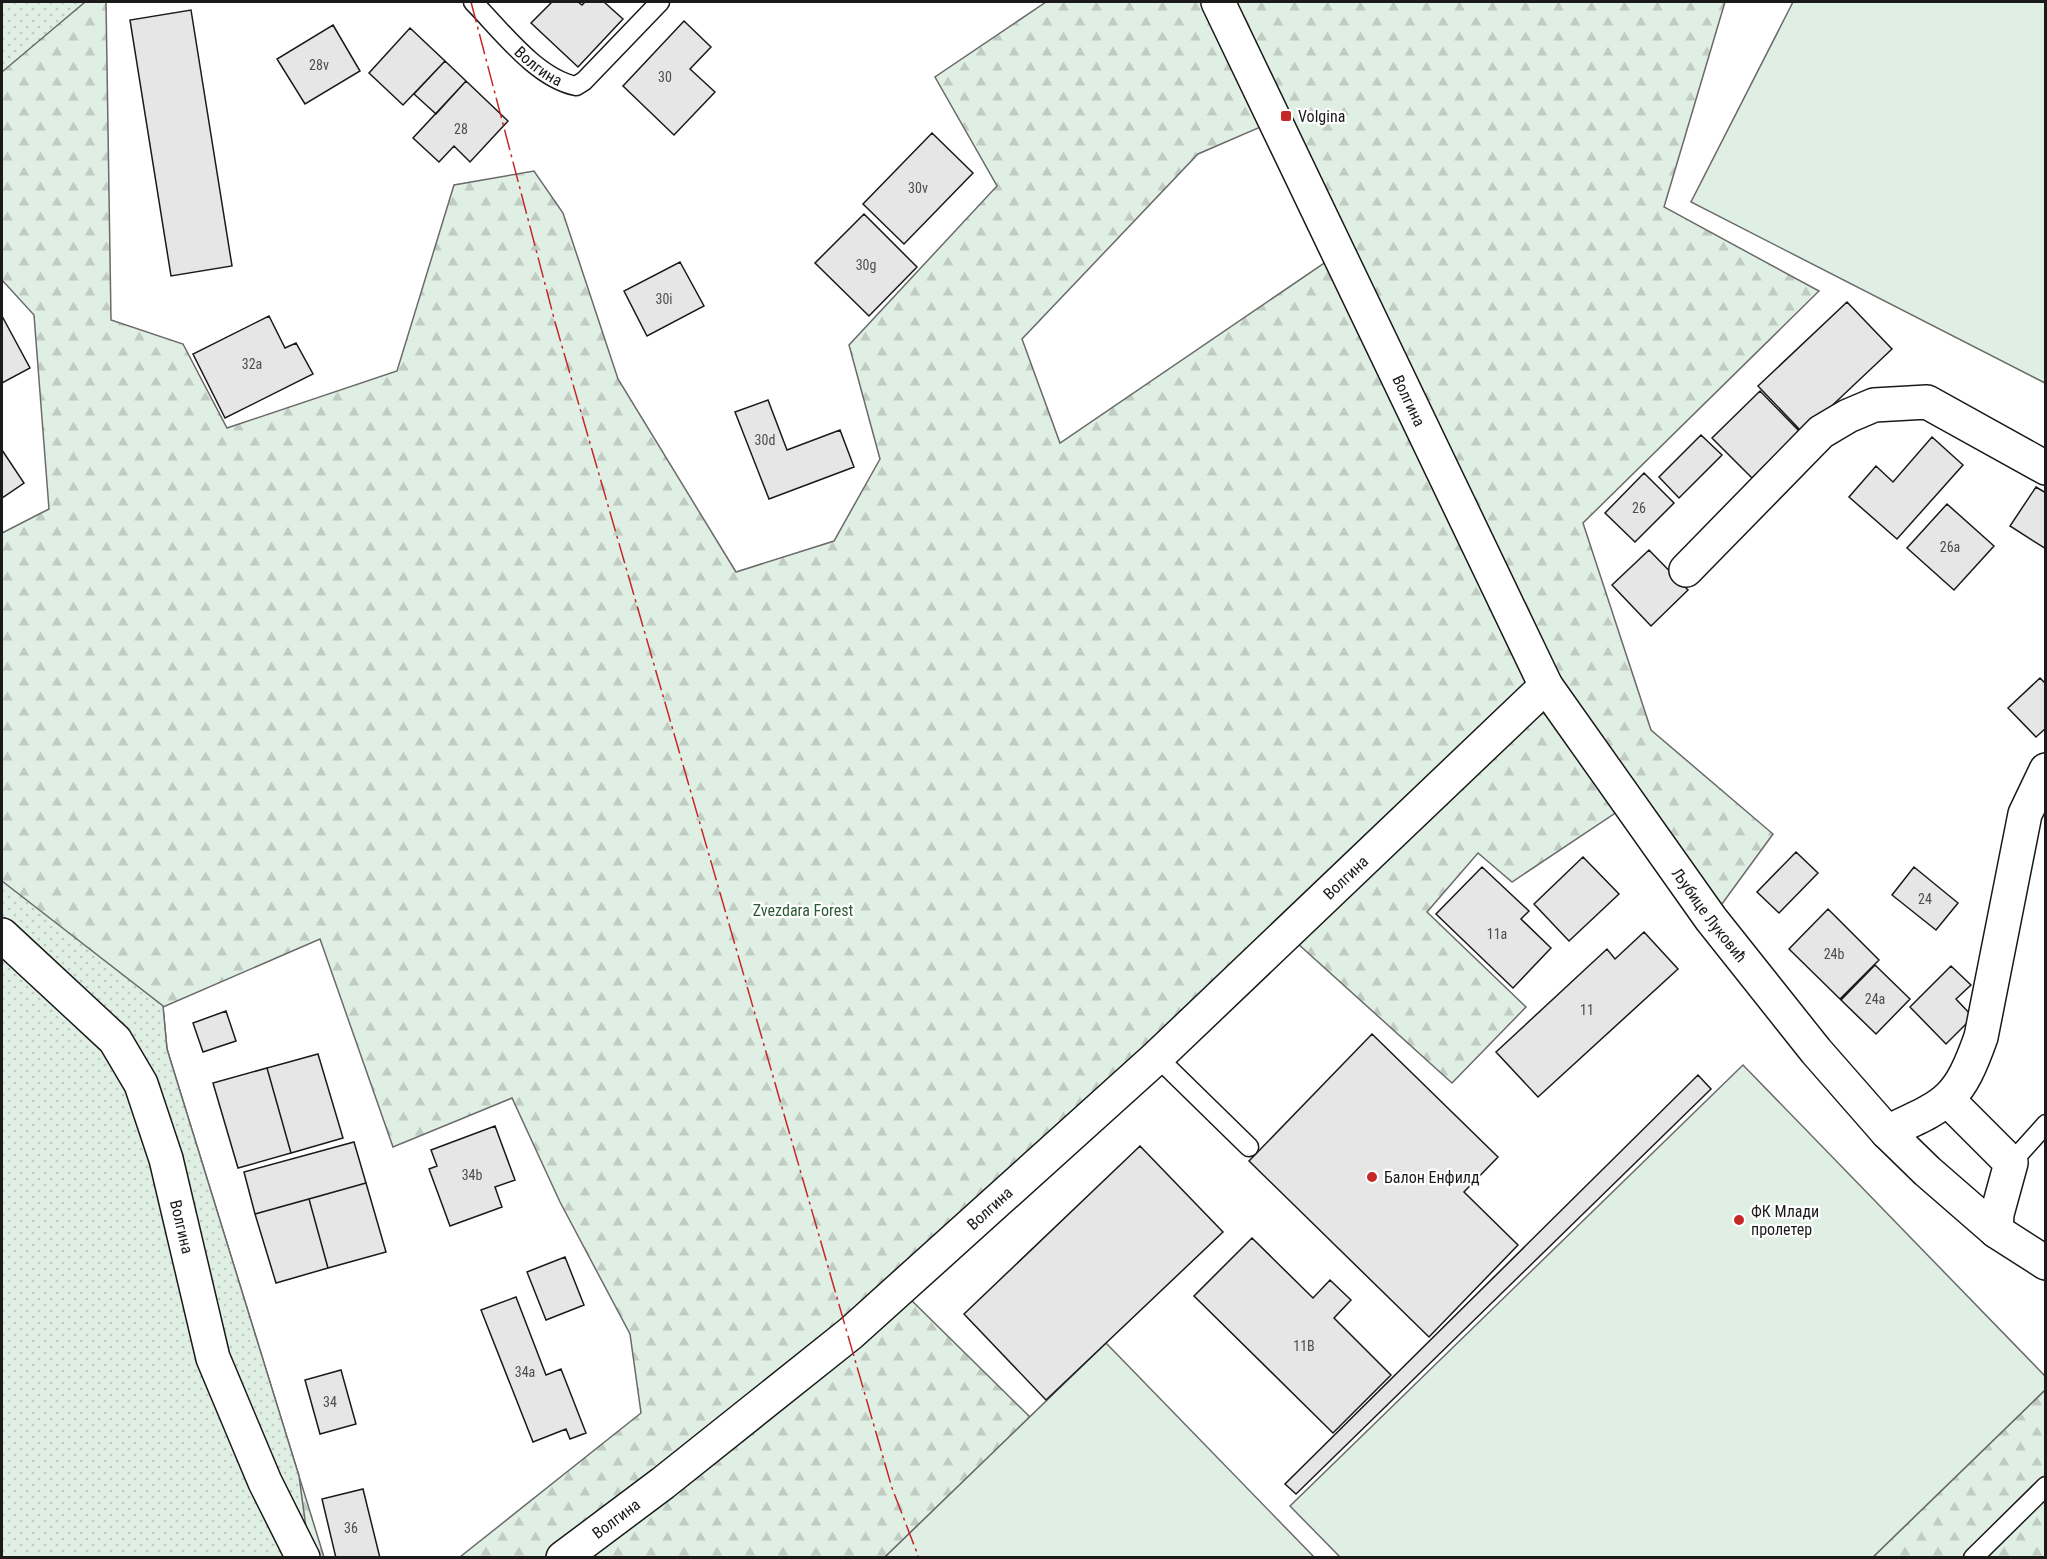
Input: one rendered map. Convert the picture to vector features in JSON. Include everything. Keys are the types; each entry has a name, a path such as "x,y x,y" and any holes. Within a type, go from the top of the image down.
{"street":[{"name":"Волгина","path":"563,1557 663,1484 851,1333 1157,1057 1546,686 1218,2"},
{"path":"1686,570 1821,432 1848,416 1874,405 1927,402 2046,468"},
{"name":"Љубице Луковић","path":"1546,686 1730,943 1816,1051 1887,1132 1927,1171 1996,1231 2046,1263"},
{"path":"1887,1132 1930,1113 1949,1101 1970,1068 1981,1037 2025,814 2046,770"},
{"name":"Волгина","path":"2,935 115,1040 141,1084 166,1159 213,1358 265,1482 303,1557"},
{"path":"1949,1101 2011,1163 1997,1214 1996,1231"}],"lane":[{"name":"Волгина","path":"473,2 544,73 576,86 584,81 660,2"},
{"path":"1157,1057 1249,1147"},
{"path":"2011,1163 2046,1124"},
{"path":"1973,1557 2046,1486"}],"green space":[{"name":"Zvezdara Forest","path":"2,2 106,2 111,320 183,344 227,428 397,371 454,185 534,171 563,213 618,379 736,572 834,541 880,459 849,345 997,186 935,77 1046,2 1725,2 1664,207 1819,291 1583,523 1651,730 1773,834 1711,919 1626,806 1512,882 1478,853 1427,912 1526,1007 1452,1083 1287,934 900,1289 1030,1417 885,1557 460,1557 641,1413 630,1334 560,1202 512,1098 393,1147 320,939 163,1007 167,1049 324,1557 2,1557 2,533 49,509 34,315 2,280","holes":["1286,116 1339,253 1060,443 1022,339 1198,154"]},
{"path":"2,2 85,2 2,72"},
{"path":"1793,2 2045,2 2045,383 1691,202"},
{"path":"2,881 163,1006 167,1049 299,1476 310,1557 2,1557"},
{"name":"ФК Млади пролетер","path":"1743,1065 2045,1376 2045,1390 1873,1557 1340,1557 1290,1506"},
{"path":"1106,1343 1314,1557 885,1557"},
{"path":"2045,1390 2045,1557 1873,1557"}],"building":[{"path":"552,2 578,2 582,5 585,2 604,2 623,19 578,67 531,23"},
{"path":"191,10 232,266 171,276 130,20"},
{"path":"684,21 711,47 690,69 715,92 674,135 623,86"},
{"path":"333,25 360,71 305,104 277,59"},
{"path":"410,28 445,61 403,105 369,73"},
{"path":"445,61 466,81 436,114 414,94"},
{"path":"466,81 508,121 470,162 454,146 439,162 413,138"},
{"path":"932,133 973,173 904,244 863,204"},
{"path":"864,214 917,267 869,316 815,263"},
{"path":"680,262 704,306 647,336 624,291"},
{"path":"1847,302 1892,349 1803,433 1758,386"},
{"path":"2,316 30,368 2,383"},
{"path":"269,316 285,348 296,343 313,374 225,418 193,354"},
{"path":"1760,391 1800,432 1752,478 1712,438"},
{"path":"768,400 787,450 840,430 854,467 769,499 735,412"},
{"path":"1701,435 1722,455 1679,498 1659,477"},
{"path":"1932,437 1963,465 1897,539 1849,497 1876,466 1893,482"},
{"path":"2,450 24,483 2,498"},
{"path":"1644,473 1674,503 1635,542 1605,513"},
{"path":"2036,487 2046,493 2046,549 2010,526"},
{"path":"1947,504 1994,546 1954,590 1907,548"},
{"path":"1649,550 1688,590 1651,626 1612,585"},
{"path":"2040,678 2046,684 2046,728 2036,737 2008,708"},
{"path":"1796,852 1818,873 1779,913 1757,892"},
{"path":"1583,857 1619,894 1569,941 1534,904"},
{"path":"1482,867 1529,911 1521,919 1551,948 1513,988 1436,914"},
{"path":"1914,867 1958,903 1936,930 1892,895"},
{"path":"1828,909 1879,960 1840,999 1789,949"},
{"path":"1644,932 1678,969 1538,1097 1496,1052 1607,949 1615,959"},
{"path":"1875,965 1910,999 1876,1034 1841,1000"},
{"path":"1951,966 1971,985 1956,999 1973,1017 1946,1044 1910,1007"},
{"path":"226,1011 236,1041 203,1052 193,1023"},
{"name":"Балон Енфилд","path":"1372,1034 1498,1157 1464,1192 1518,1245 1429,1337 1249,1161"},
{"path":"318,1054 343,1138 291,1153 267,1068"},
{"path":"267,1068 291,1153 238,1168 213,1083"},
{"path":"1698,1075 1711,1089 1296,1494 1285,1484"},
{"path":"495,1126 515,1180 495,1187 502,1207 450,1226 429,1169 437,1166 431,1150"},
{"path":"354,1142 366,1183 255,1214 244,1172"},
{"path":"1140,1146 1223,1232 1046,1400 964,1314"},
{"path":"366,1183 386,1252 328,1268 309,1199"},
{"path":"309,1199 328,1268 276,1283 255,1214"},
{"path":"1252,1238 1313,1298 1330,1280 1351,1300 1334,1318 1391,1375 1333,1433 1194,1296"},
{"path":"565,1257 584,1305 546,1320 527,1272"},
{"path":"516,1297 546,1375 561,1369 586,1433 570,1439 566,1429 533,1442 481,1310"},
{"path":"341,1370 356,1424 320,1434 305,1380"},
{"path":"363,1489 380,1558 336,1558 322,1499"}],"power":[{"path":"471,2 555,322 892,1488 919,1558"}],"place":[{"name":"Volgina","path":"1286,116"},
{"name":"Балон Енфилд","path":"1372,1177"},
{"name":"ФК Млади пролетер","path":"1739,1220"}]}
